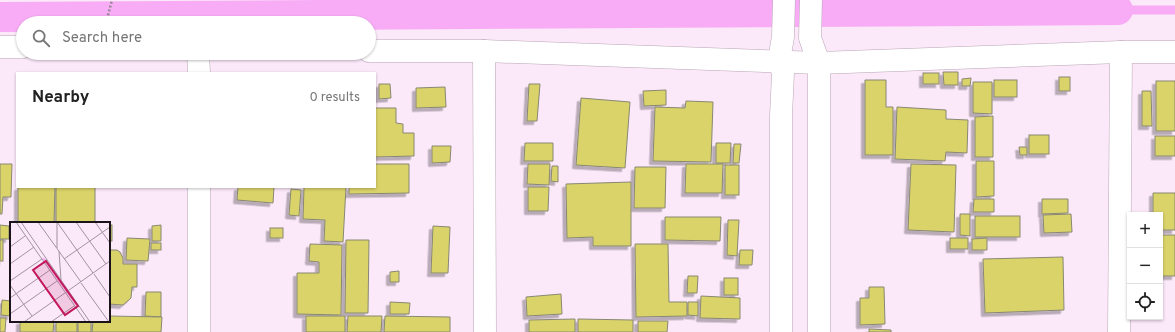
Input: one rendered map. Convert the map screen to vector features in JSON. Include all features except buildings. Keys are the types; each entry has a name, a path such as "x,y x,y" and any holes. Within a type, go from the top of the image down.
{"street":[{"path":"782,332 782,73 779,60 783,37 784,0"},
{"path":"811,0 810,38 819,63 819,332"},
{"path":"0,47 16,47"},
{"path":"376,51 484,51 779,60 819,63 1121,52 1175,52"},
{"path":"484,51 486,332"},
{"path":"1119,332 1121,52"},
{"path":"198,60 198,72"},
{"path":"199,188 199,332"}],"path":[{"path":"108,16 112,0"}],"waterway":[{"path":"1118,10 1175,10"},
{"path":"160,16 1118,10"},
{"path":"0,17 16,17"}]}
